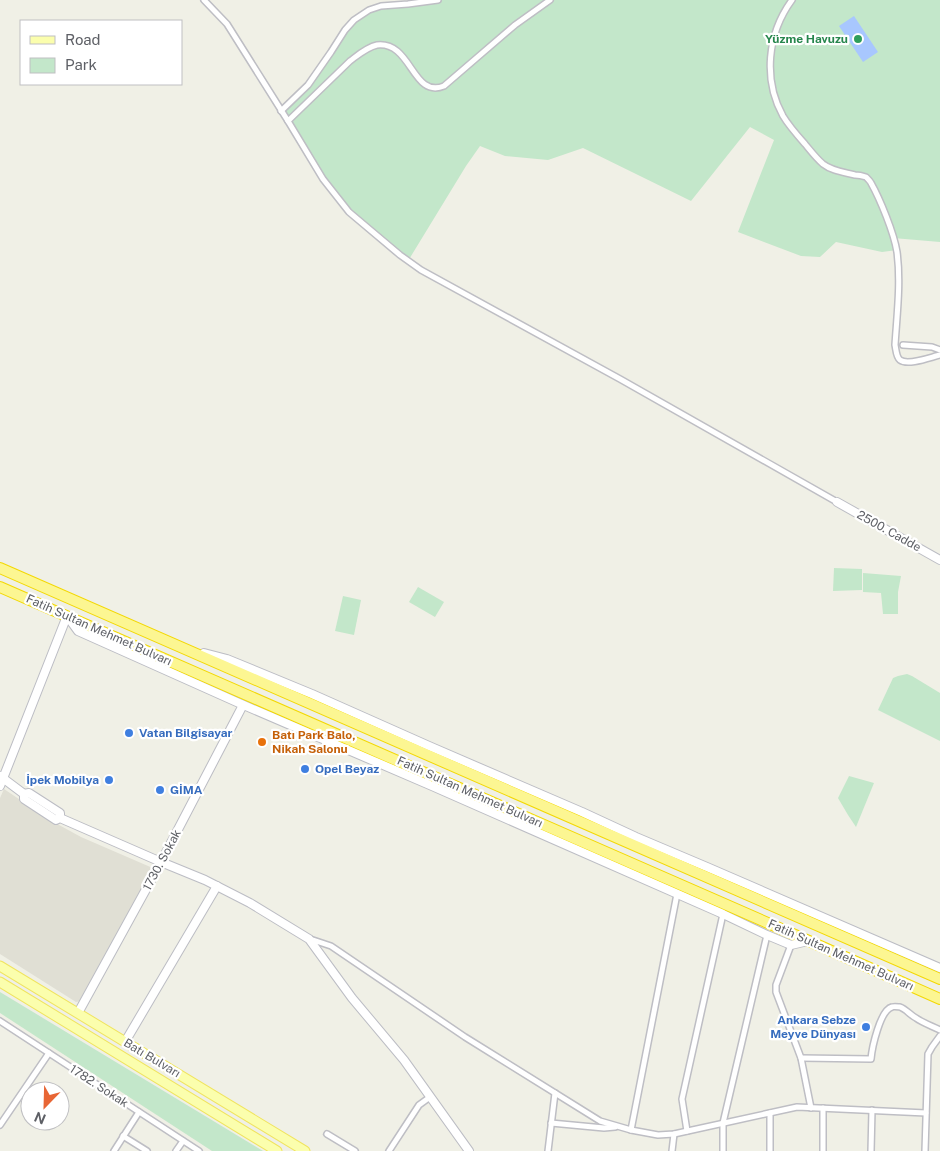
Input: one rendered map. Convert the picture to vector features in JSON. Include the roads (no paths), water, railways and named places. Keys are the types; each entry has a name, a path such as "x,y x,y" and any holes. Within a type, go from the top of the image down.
{"highway":[{"name":"Fatih Sultan Mehmet Bulvarı","path":"0,568 940,979"},
{"name":"Fatih Sultan Mehmet Bulvarı","path":"0,587 940,999"}],"main road":[{"name":"Batı Bulvarı","path":"0,966 305,1151"},
{"name":"Batı Bulvarı","path":"0,982 277,1151"}],"street":[{"path":"204,0 227,24 323,179 349,212 400,255 421,270 620,379 837,502"},
{"path":"280,110 308,85 345,30 354,20 369,10 381,6 438,0"},
{"path":"288,120 350,61 360,53 377,45 383,45 398,52 424,86 430,89 444,86 515,25 550,0"},
{"path":"792,0 781,18 775,33 770,59 773,87 783,116 822,163 833,170 867,177 871,183 888,222 897,250 899,278 895,344 897,355 900,360 907,362 920,361 940,355"},
{"path":"903,345 940,350"},
{"name":"2500. Cadde","path":"837,502 940,560"},
{"path":"67,616 78,631 767,935 791,945 809,941"},
{"path":"67,616 1,780 24,794 24,799 56,820 60,818 205,880 250,903 309,939 331,946 465,1037 600,1122 658,1135 674,1134 797,1107 926,1113"},
{"path":"179,647 227,660 312,694 636,837 940,968"},
{"path":"259,700 293,726"},
{"name":"1730. Sokak","path":"78,1013 162,862 243,705"},
{"path":"125,1042 218,886"},
{"path":"631,1130 677,894"},
{"path":"687,1131 682,1099 723,914"},
{"path":"723,1151 724,1123 767,935"},
{"path":"309,939 352,998 404,1060 469,1151"},
{"path":"791,945 776,985 776,992 801,1058 811,1108"},
{"path":"801,1058 871,1059 879,1025 886,1010 892,1006 906,1010 917,1019 940,1030"},
{"name":"1782. Sokak","path":"0,1021 199,1151"},
{"path":"925,1151 928,1054 940,1036"},
{"path":"0,1125 49,1052"},
{"path":"548,1151 555,1094"},
{"path":"389,1151 419,1105 430,1097"},
{"path":"823,1108 824,1151"},
{"path":"871,1151 872,1110"},
{"path":"114,1151 139,1112"},
{"path":"770,1113 770,1151"},
{"path":"551,1123 604,1128 618,1127"},
{"path":"327,1134 355,1151"},
{"path":"672,1151 674,1134"},
{"path":"123,1136 147,1151"},
{"path":"176,1151 183,1141"}],"water":[{"name":"Yüzme Havuzu","path":"854,16 878,52 863,62 839,26"}],"place":[{"name":"Yüzme Havuzu","path":"858,39"},
{"name":"Vatan Bilgisayar","path":"129,733"},
{"name":"Batı Park Balo, Nikah Salonu","path":"262,742"},
{"name":"Opel Beyaz","path":"305,769"},
{"name":"İpek Mobilya","path":"109,780"},
{"name":"GİMA","path":"160,790"},
{"name":"Ankara Sebze Meyve Dünyası","path":"866,1027"}]}
